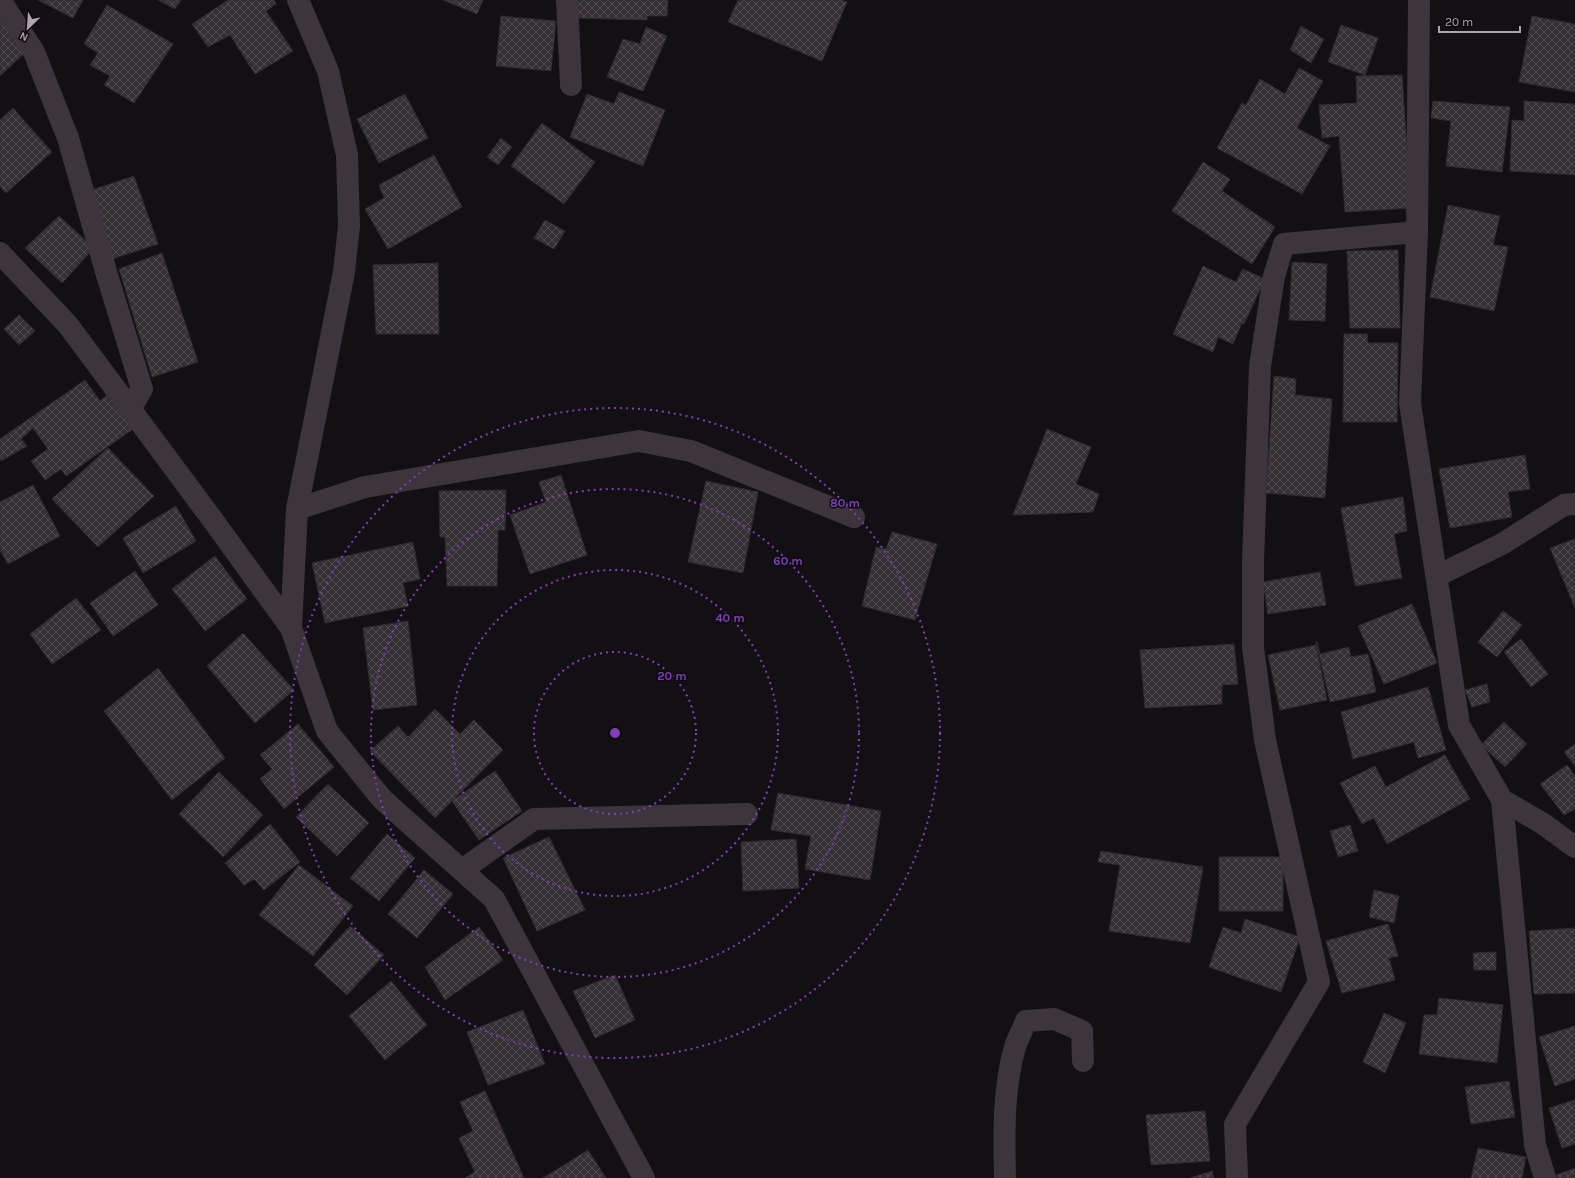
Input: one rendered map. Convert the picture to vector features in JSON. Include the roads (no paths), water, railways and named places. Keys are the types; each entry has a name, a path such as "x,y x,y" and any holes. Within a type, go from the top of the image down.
{"street":[{"path":"0,0 34,52 68,138 142,389 130,409"},
{"path":"292,628 297,508 344,272 349,226 347,155 328,71 298,0"},
{"path":"568,0 571,85"},
{"path":"1419,0 1417,232 1410,403 1459,725 1502,800 1535,1145 1545,1178"},
{"path":"1237,1178 1235,1124 1319,982 1265,740 1253,647 1252,562 1260,366 1274,276 1284,244 1417,232"},
{"path":"0,253 68,325 292,628 327,731 382,800 494,900 644,1178"},
{"path":"297,508 365,487 639,441 691,451 854,517"},
{"path":"1436,576 1502,544 1564,505 1575,504"},
{"path":"1502,800 1542,823 1575,847"},
{"path":"462,870 534,819 747,814"},
{"path":"1005,1178 1004,1127 1009,1082 1016,1046 1026,1021 1054,1019 1082,1031 1083,1061"}]}
